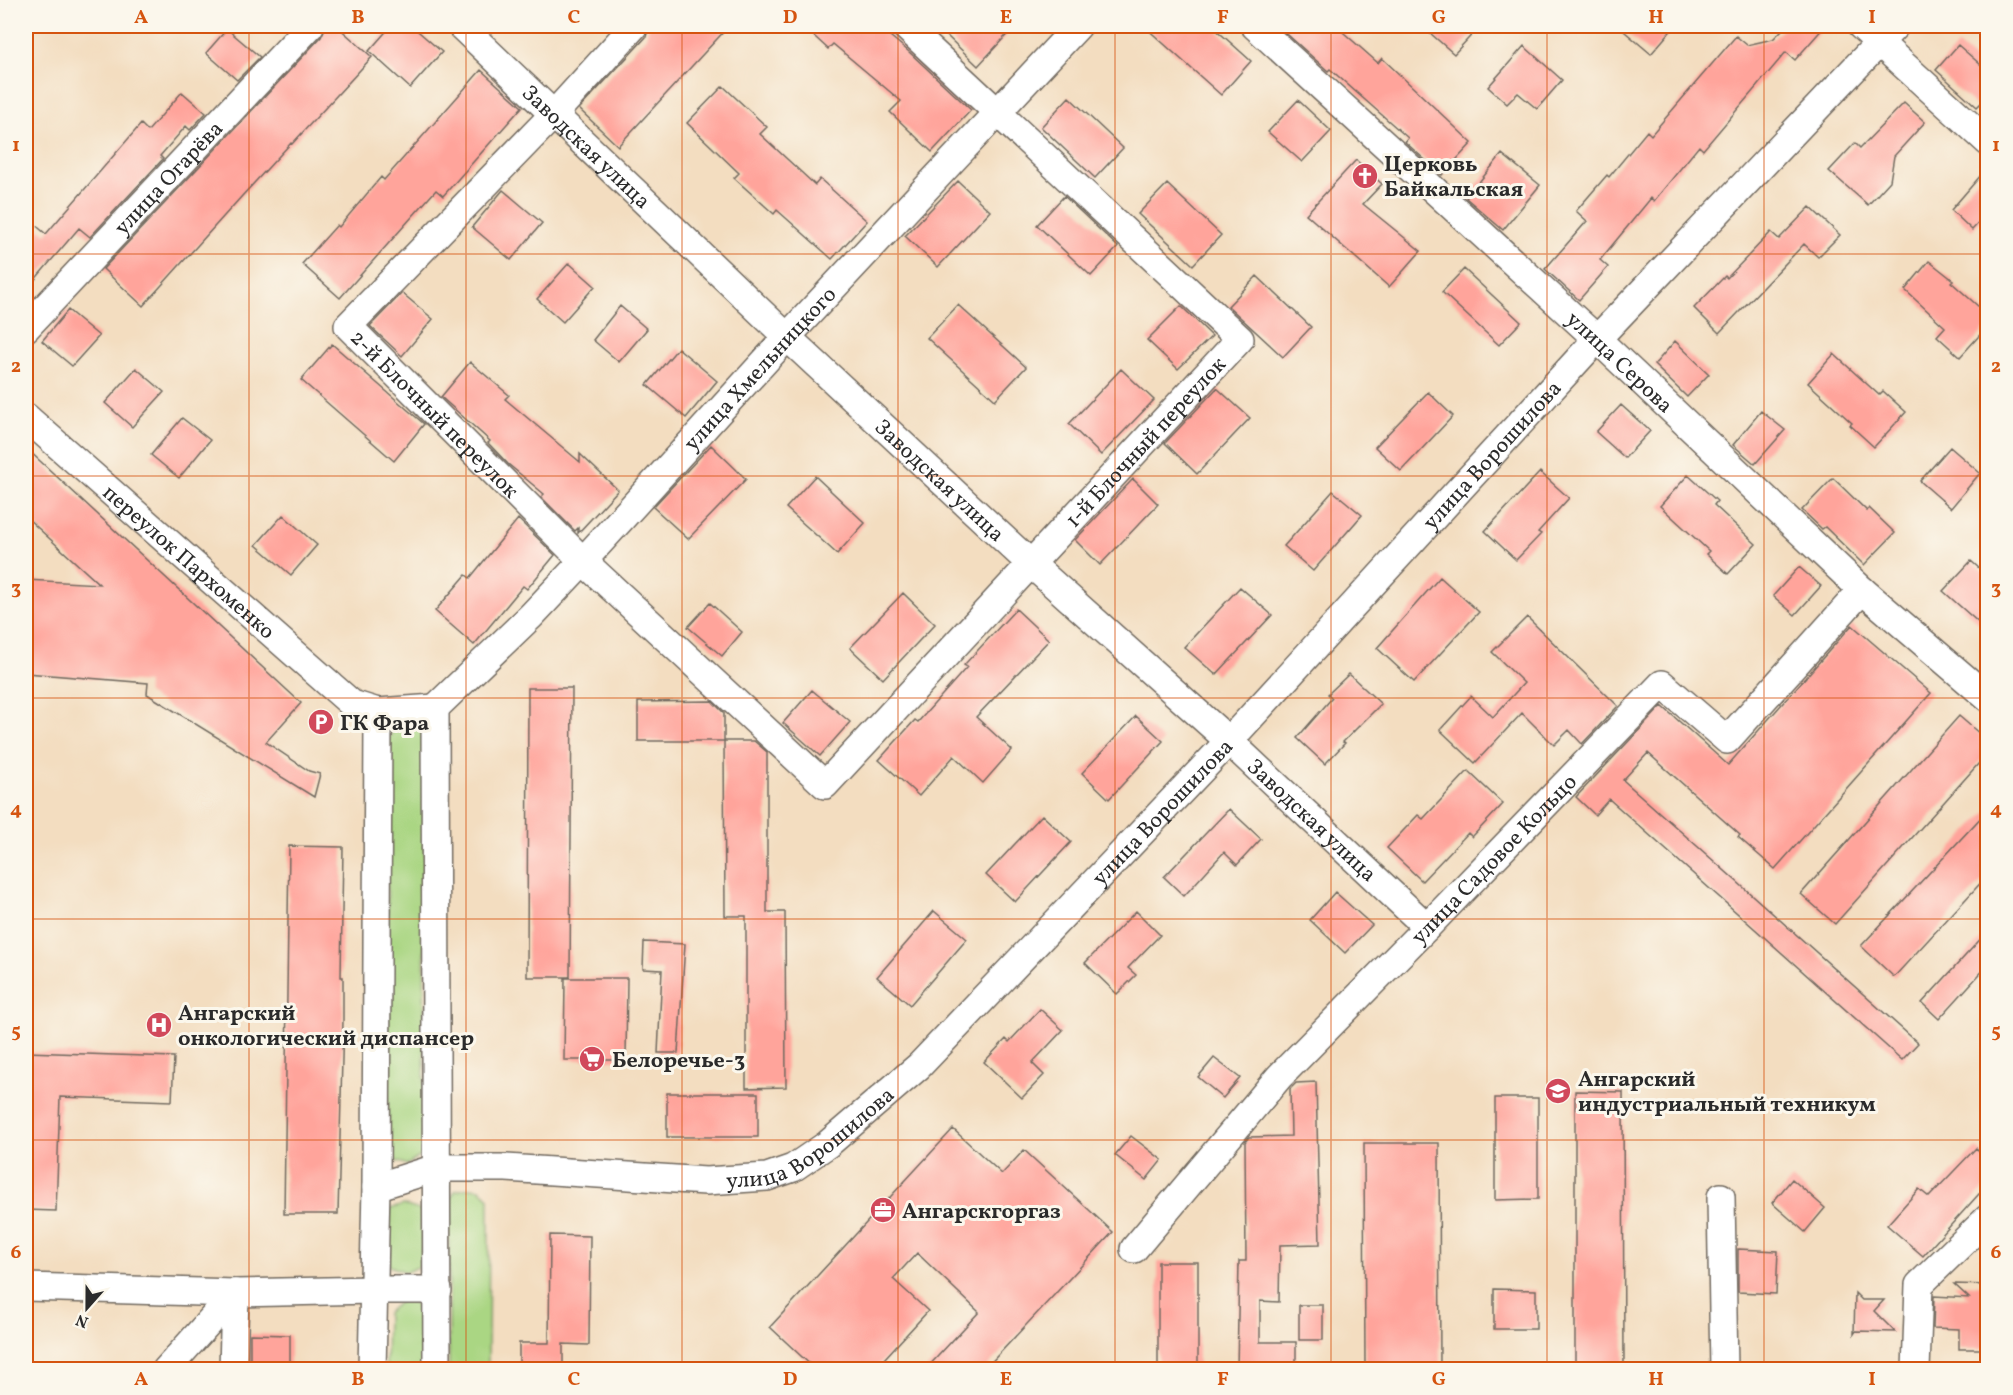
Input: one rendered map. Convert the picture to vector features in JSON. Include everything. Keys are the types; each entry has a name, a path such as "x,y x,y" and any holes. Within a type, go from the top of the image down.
{"street":[{"name":"улица Огарёва","path":"26,328 310,26"},
{"name":"Заводская улица","path":"461,26 787,337 1031,564 1229,741 1427,927"},
{"name":"2-й Блочный переулок","path":"634,26 554,114 348,326 583,561 825,785"},
{"path":"905,26 997,112"},
{"name":"улица Хмельницкого","path":"435,708 531,616 583,561 787,337 1078,26"},
{"name":"улица Серова","path":"1255,26 1597,339 1862,590 1988,698"},
{"path":"1879,31 1988,142"},
{"name":"улица Ворошилова","path":"376,1186 436,1168 506,1168 706,1181 767,1177 793,1168 828,1144 918,1066 1229,741 1879,31"},
{"name":"1-й Блочный переулок","path":"825,785 1240,339 997,112"},
{"name":"переулок Пархоменко","path":"26,417 352,704 378,712"},
{"name":"улица Садовое Кольцо","path":"1134,1249 1279,1077 1662,684 1727,740 1862,590"},
{"path":"372,1370 376,1186 378,712 435,708 437,1370"},
{"path":"1721,1197 1724,1370"},
{"path":"1916,1370 1919,1285 1988,1218"},
{"path":"26,1287 235,1293 438,1290"},
{"path":"166,1370 235,1293"},
{"path":"233,1370 235,1293"}],"green space":[{"path":"403,714 425,724 424,1154 407,1165 388,1158 387,741"},
{"path":"480,1189 489,1198 488,1369 449,1369 449,1201 455,1191"},
{"path":"403,1205 423,1211 421,1266 406,1272 389,1266 390,1209"},
{"path":"406,1296 428,1316 427,1369 386,1370 387,1313"}],"building":[{"path":"326,26 337,26 372,57 143,306 103,269 321,37"},
{"path":"391,26 412,26 442,52 410,88 369,51"},
{"path":"649,26 729,26 618,146 579,109 646,37"},
{"path":"803,26 878,26 971,110 932,152 890,112 901,101 833,44 828,49"},
{"path":"955,26 1015,26 978,66 946,35"},
{"path":"1144,26 1212,26 1251,61 1221,95"},
{"path":"1278,26 1336,26 1378,63 1382,58 1472,143 1442,175 1405,142 1408,138"},
{"path":"1422,26 1480,26 1454,54"},
{"path":"1618,26 1675,26 1651,54"},
{"path":"1786,26 1825,26 1795,60 1786,52 1703,150 1699,146 1654,201 1651,198 1600,260 1608,267 1579,300 1545,269 1587,221 1576,211 1607,175 1609,177 1647,131 1651,135 1736,36 1747,45 1773,39"},
{"path":"227,29 260,57 237,80 206,53"},
{"path":"1958,45 1988,71 1988,96 1977,107 1936,70"},
{"path":"1524,46 1562,80 1537,109 1518,93 1507,104 1488,87"},
{"path":"481,70 522,107 443,196 436,190 340,298 302,264 337,225 339,227 381,177 384,180"},
{"path":"723,86 767,127 760,134 815,185 820,179 867,221 832,259 777,210 774,214 734,178 739,173 687,123"},
{"path":"182,92 206,113 190,130 186,126 160,156 163,159 90,237 79,228 26,290 26,217 46,234 141,124 148,131"},
{"path":"1069,97 1123,148 1095,178 1041,127"},
{"path":"1298,100 1331,131 1302,162 1268,132"},
{"path":"1904,103 1925,122 1894,156 1890,181 1868,205 1829,171 1855,143 1860,148"},
{"path":"1502,154 1540,185 1503,230 1466,198"},
{"path":"1356,160 1382,184 1363,204 1421,251 1389,287 1306,214"},
{"path":"1988,167 1988,213 1972,230 1951,210"},
{"path":"958,181 990,211 938,267 905,236"},
{"path":"1167,184 1221,235 1193,265 1138,214"},
{"path":"503,190 542,223 511,260 472,227"},
{"path":"1064,196 1118,247 1091,276 1037,225"},
{"path":"1810,207 1840,235 1818,257 1804,244 1719,333 1694,308 1725,276 1727,278 1771,232 1779,239"},
{"path":"1929,261 1953,280 1951,282 1988,315 1988,326 1960,357 1937,336 1945,327 1905,290"},
{"path":"569,263 595,286 563,322 537,299"},
{"path":"1464,269 1521,322 1499,345 1442,292"},
{"path":"1257,276 1311,327 1283,357 1228,306"},
{"path":"402,293 433,319 402,356 370,326"},
{"path":"958,305 1026,367 995,400 927,338"},
{"path":"620,306 647,329 619,362 593,340"},
{"path":"1181,306 1212,336 1178,369 1147,340"},
{"path":"68,310 99,336 72,366 42,341"},
{"path":"1675,341 1709,374 1687,397 1654,365"},
{"path":"332,344 424,424 394,461 301,380"},
{"path":"678,348 717,381 686,418 647,385"},
{"path":"1834,354 1879,395 1883,391 1906,412 1874,447 1850,425 1852,423 1808,383"},
{"path":"470,362 509,395 505,399 580,462 580,454 618,490 578,533 578,528 575,531 541,497 544,494 508,464 488,443 490,441 441,397"},
{"path":"136,368 164,392 132,427 105,403"},
{"path":"1121,369 1154,400 1101,455 1069,424"},
{"path":"1217,388 1250,418 1197,474 1165,443"},
{"path":"1428,392 1453,416 1401,471 1375,447"},
{"path":"1621,405 1650,431 1625,458 1596,432"},
{"path":"1761,411 1785,430 1755,464 1733,445"},
{"path":"182,418 210,440 179,478 151,455"},
{"path":"711,445 746,479 688,539 653,507"},
{"path":"1950,447 1980,473 1951,508 1920,481"},
{"path":"26,448 301,703 266,742 309,771 320,774 314,797 147,694 148,683 26,673 26,580 99,584 26,517"},
{"path":"1540,472 1569,498 1538,532 1541,534 1516,560 1485,531"},
{"path":"1688,475 1717,501 1714,505 1756,544 1728,574 1706,554 1709,551 1660,506"},
{"path":"815,476 865,523 837,554 786,508"},
{"path":"1833,478 1867,511 1869,508 1895,533 1864,565 1825,527 1822,529 1802,510"},
{"path":"1133,479 1158,504 1100,565 1075,540"},
{"path":"1333,491 1362,515 1313,571 1284,546"},
{"path":"283,515 317,545 291,575 256,545"},
{"path":"518,519 555,555 527,589 523,586 474,645 435,611 466,575 470,578"},
{"path":"1971,561 1988,576 1988,631 1943,591"},
{"path":"1799,567 1821,586 1795,615 1773,596"},
{"path":"1440,577 1479,612 1414,682 1377,648"},
{"path":"1240,587 1272,615 1216,675 1184,647"},
{"path":"903,593 935,624 883,679 850,648"},
{"path":"710,603 742,632 722,656 688,627"},
{"path":"1016,609 1049,640 976,717 1012,750 983,783 954,756 919,796 879,760 915,720 918,722 967,667 964,665"},
{"path":"1527,617 1618,706 1582,744 1569,730 1554,745 1522,713 1475,763 1440,730 1471,696 1493,717 1524,683 1492,652"},
{"path":"1852,625 1931,693 1775,869 1648,753 1623,780 1918,1043 1902,1060 1609,799 1595,815 1576,797 1662,706 1728,765"},
{"path":"1349,674 1381,704 1343,742 1345,743 1325,764 1297,738 1332,698 1328,694"},
{"path":"528,688 572,688 570,977 527,977"},
{"path":"812,690 850,722 820,756 783,723"},
{"path":"712,701 724,713 724,741 638,741 638,702"},
{"path":"1136,716 1163,741 1109,799 1082,773"},
{"path":"1959,716 1988,741 1988,753 1835,924 1801,894"},
{"path":"724,741 754,741 767,752 767,912 785,912 786,1087 746,1088 746,916 725,916"},
{"path":"1468,771 1503,804 1472,837 1468,833 1422,881 1387,848 1418,815 1423,819"},
{"path":"1229,809 1261,839 1237,865 1224,852 1184,896 1164,877"},
{"path":"1988,810 1988,875 1894,977 1861,946"},
{"path":"1042,815 1071,842 1015,902 986,875"},
{"path":"289,846 343,847 341,977 343,977 343,1020 338,1214 284,1214"},
{"path":"1335,892 1372,925 1345,953 1310,920"},
{"path":"934,911 967,939 910,1005 877,977"},
{"path":"1136,911 1160,935 1128,968 1136,975 1117,994 1085,963"},
{"path":"1988,931 1988,965 1939,1019 1922,1003"},
{"path":"644,942 685,944 678,1053 658,1053 662,970 643,969"},
{"path":"565,978 627,978 626,1060 564,1060"},
{"path":"1040,1009 1063,1030 1032,1063 1044,1075 1022,1098 984,1062 1006,1039 1009,1042"},
{"path":"26,1052 174,1057 172,1101 60,1097 56,1211 26,1210"},
{"path":"1214,1058 1240,1078 1223,1098 1198,1077"},
{"path":"1316,1082 1320,1244 1280,1245 1279,1302 1260,1301 1260,1342 1296,1342 1296,1370 1237,1370 1239,1261 1246,1261 1245,1142 1249,1137 1291,1136 1290,1089 1296,1083"},
{"path":"1575,1091 1623,1092 1624,1367 1575,1366"},
{"path":"667,1093 758,1093 758,1137 667,1137"},
{"path":"1495,1098 1538,1098 1538,1199 1495,1200"},
{"path":"953,1129 1002,1174 1024,1150 1113,1232 984,1370 925,1370 979,1312 917,1253 893,1279 928,1311 874,1370 816,1370 770,1327"},
{"path":"1131,1136 1162,1160 1146,1180 1115,1155"},
{"path":"1364,1143 1439,1143 1440,1370 1365,1370"},
{"path":"1976,1148 1988,1159 1988,1184 1923,1256 1887,1225 1919,1189 1929,1197"},
{"path":"1792,1179 1825,1208 1805,1232 1772,1203"},
{"path":"550,1235 590,1236 589,1345 563,1344 563,1370 519,1370 519,1343 549,1343"},
{"path":"1738,1249 1778,1251 1776,1294 1738,1292"},
{"path":"1158,1262 1198,1262 1198,1370 1158,1370"},
{"path":"1954,1284 1988,1285 1988,1349 1959,1349 1959,1329 1933,1328 1934,1296 1969,1298"},
{"path":"1494,1289 1536,1290 1536,1329 1494,1329"},
{"path":"1855,1293 1862,1300 1884,1300 1874,1311 1895,1332 1856,1331 1854,1334"},
{"path":"1299,1305 1323,1305 1323,1340 1299,1340"},
{"path":"250,1334 290,1335 290,1370 250,1370"}],"place":[{"name":"Церковь Байкальская","path":"1365,176"},
{"name":"ГК Фара","path":"321,722"},
{"name":"Ангарский онкологический диспансер","path":"159,1025"},
{"name":"Белоречье-3","path":"592,1059"},
{"name":"Ангарский индустриальный техникум","path":"1558,1091"},
{"name":"Ангарскгоргаз","path":"883,1210"}]}
